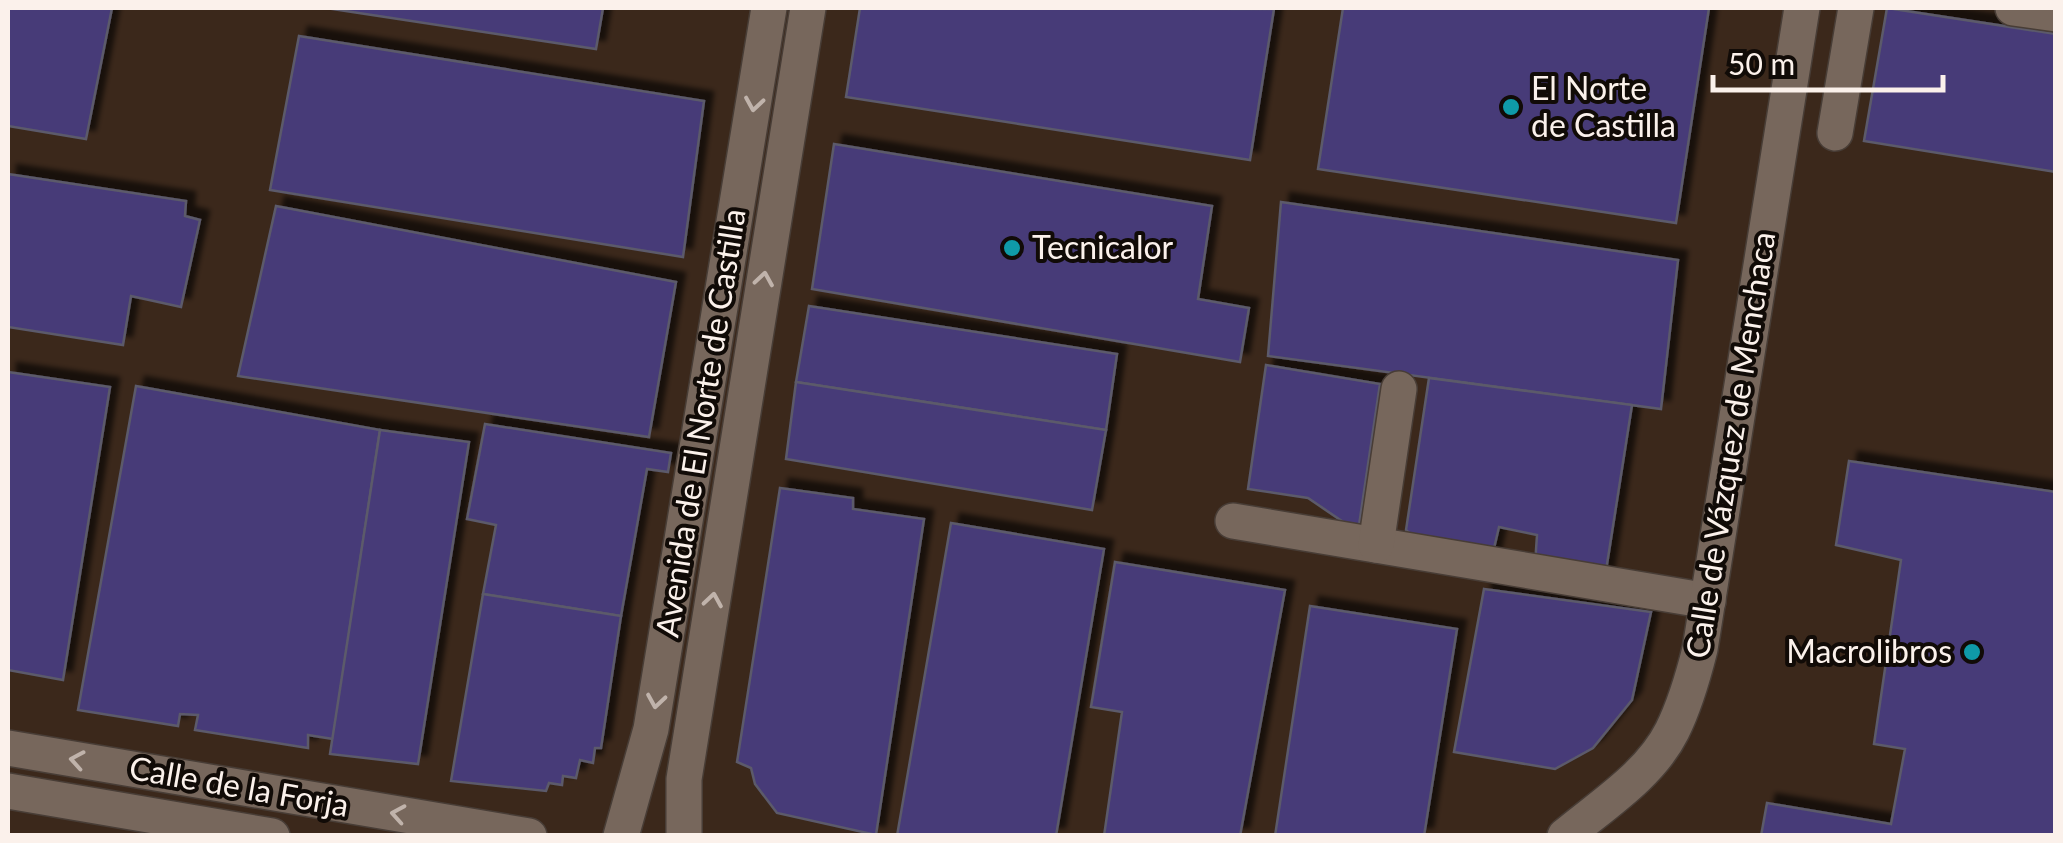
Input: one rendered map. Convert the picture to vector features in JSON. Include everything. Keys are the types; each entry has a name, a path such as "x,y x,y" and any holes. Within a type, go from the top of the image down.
{"street":[{"name":"Avenida de El Norte de Castilla","path":"621,836 651,729 769,8"},
{"name":"Avenida de El Norte de Castilla","path":"684,836 684,779 808,8"},
{"name":"Calle de Vázquez de Menchaca","path":"1573,833 1635,778 1671,734 1689,690 1708,601 1802,8"},
{"path":"1835,133 1856,8"},
{"path":"2013,8 2056,14"},
{"path":"1376,545 1399,389"},
{"path":"1234,521 1708,601"},
{"name":"Calle de la Forja","path":"8,748 529,836"},
{"name":"Calle de la Forja","path":"8,791 255,834"},
{"name":"Avenida de El Norte de Castilla","path":"621,836 642,829 659,830 671,836"}],"shaded area":[{"path":"8,8 2055,8 2055,835 8,835"}],"building":[{"path":"8,8 112,8 86,139 8,126"},
{"path":"326,8 603,8 596,49"},
{"path":"860,8 1274,9 1250,160 846,97"},
{"name":"El Norte de Castilla","path":"1343,8 1709,8 1676,223 1318,169"},
{"path":"1887,8 2056,34 2056,172 1864,141"},
{"path":"299,36 704,101 683,257 270,190"},
{"name":"Tecnicalor","path":"834,144 1212,206 1198,299 1249,308 1240,362 812,289"},
{"path":"8,174 186,201 185,216 200,220 181,307 131,296 123,345 8,327"},
{"path":"1281,202 1678,260 1661,409 1268,356"},
{"path":"276,206 676,282 649,437 238,376"},
{"path":"809,306 1117,354 1106,430 796,382"},
{"path":"1266,365 1380,384 1358,532 1308,498 1248,489"},
{"path":"8,372 110,387 63,680 8,670"},
{"path":"1429,378 1632,405 1605,577 1535,565 1537,535 1499,527 1491,561 1429,551 1406,530"},
{"path":"796,382 1106,430 1092,510 786,459"},
{"path":"136,386 380,430 333,739 308,735 308,748 195,730 198,715 180,714 178,726 78,710"},
{"path":"485,424 671,453 668,472 647,469 621,616 483,594 496,525 467,519"},
{"path":"380,430 469,442 418,764 330,754"},
{"name":"Macrolibros","path":"1849,461 2056,492 2056,836 1761,836 1767,803 1891,824 1905,749 1874,744 1901,560 1836,545"},
{"path":"780,488 853,498 853,509 924,519 876,835 777,813 755,784 751,768 737,762"},
{"path":"951,523 1104,549 1056,836 897,836"},
{"path":"1115,562 1285,590 1240,836 1104,836 1122,712 1091,707"},
{"path":"1484,589 1651,612 1632,700 1593,748 1555,769 1454,752"},
{"path":"483,594 621,616 601,748 595,748 593,763 580,760 576,778 563,776 562,785 549,783 546,791 451,781"},
{"path":"1310,606 1457,629 1424,836 1275,836"}],"place":[{"name":"El Norte de Castilla","path":"1511,107"},
{"name":"Tecnicalor","path":"1012,248"},
{"name":"Macrolibros","path":"1972,652"}]}
